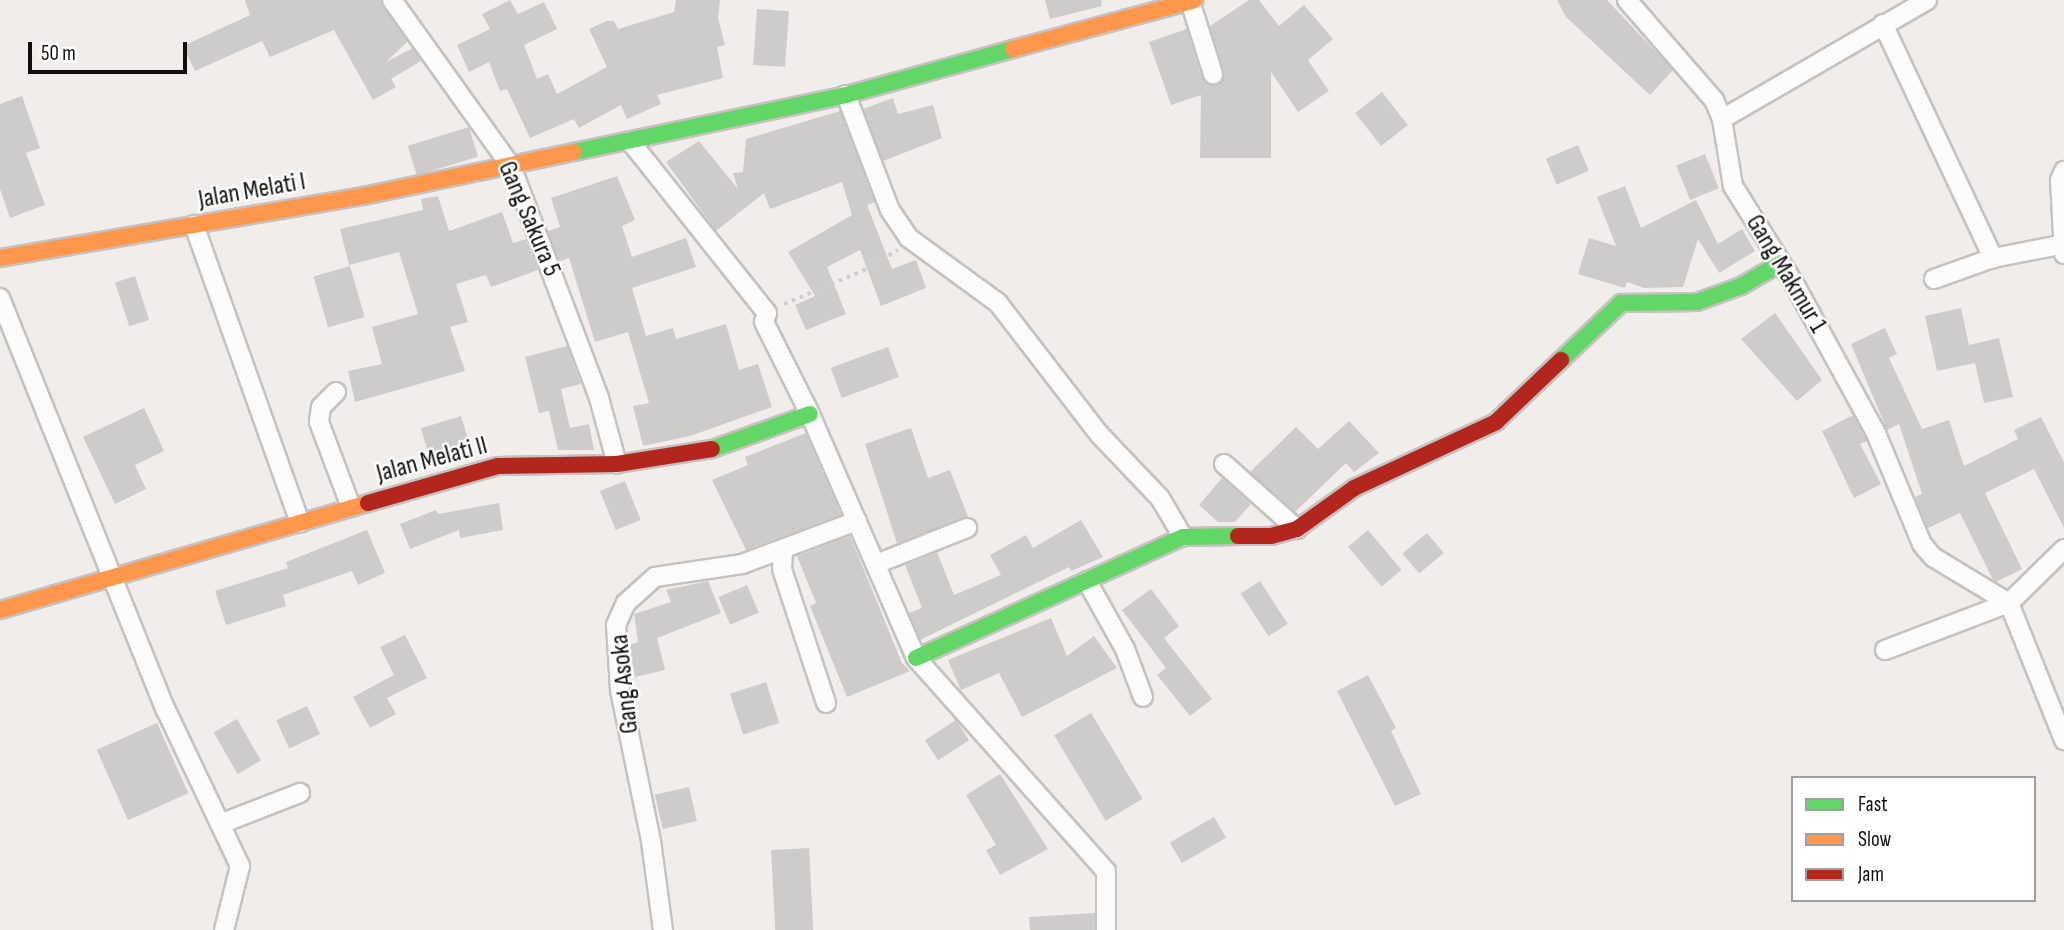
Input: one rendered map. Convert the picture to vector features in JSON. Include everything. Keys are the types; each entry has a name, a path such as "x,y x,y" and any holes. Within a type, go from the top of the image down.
{"street":[{"name":"Gang Sakura 5","path":"392,0 511,166 599,398 617,464"},
{"path":"1627,0 1714,100 1722,119 1927,0"},
{"name":"Jalan Melati I","path":"0,258 511,166 846,95 1192,1"},
{"path":"1192,1 1213,74"},
{"path":"1883,24 1993,258"},
{"path":"846,95 890,210 909,238 998,303 1099,434 1160,498 1183,537"},
{"name":"Gang Makmur 1","path":"1722,119 1728,175 1781,263 1875,431 1922,544 1933,557 2008,603"},
{"path":"630,141 767,313 764,322 810,414 916,658 1106,871 1106,930"},
{"path":"1934,279 1993,258 2062,250 2064,171"},
{"path":"194,225 300,523"},
{"path":"916,658 1183,537 1271,536 1297,529 1354,488 1496,422 1621,303 1697,302 1741,286 1781,263"},
{"path":"0,298 166,710 240,866 224,930"},
{"path":"336,392 321,407 319,422 351,507"},
{"name":"Jalan Melati II","path":"0,610 112,575 498,466 617,464 695,455 810,414"},
{"path":"1224,464 1297,529"},
{"name":"Gang Asoka","path":"663,930 651,841 620,690 616,625 626,603 655,577 742,564 783,551 857,521"},
{"path":"876,564 967,528"},
{"path":"1885,650 2008,603 2064,550"},
{"path":"783,551 782,569 826,703"},
{"path":"1087,581 1125,649 1143,697"},
{"path":"2008,603 2064,740"},
{"path":"220,824 300,793"}],"path":[{"path":"767,313 866,270 909,238"}],"building":[{"path":"245,0 381,0 408,41 386,62 413,48 421,61 391,79 396,87 373,100 334,30 270,57 262,41 195,71 183,46 250,15"},
{"path":"510,0 518,14 544,2 557,29 524,45 537,79 548,74 557,94 607,67 589,29 607,21 614,21 618,29 674,12 676,0 720,0 718,18 725,45 717,47 723,78 657,95 661,104 627,119 621,105 579,128 574,119 530,138 507,89 500,91 489,62 469,72 457,45 490,29 482,14"},
{"path":"1045,0 1101,0 1102,6 1050,19"},
{"path":"1249,0 1259,0 1279,26 1304,5 1333,39 1308,60 1329,91 1298,112 1271,72 1271,158 1200,158 1201,95 1171,105 1149,42 1187,29 1202,78 1217,85 1224,71 1210,26"},
{"path":"1557,0 1607,0 1673,70 1650,95 1566,17"},
{"path":"757,9 789,11 785,67 753,65"},
{"path":"1382,92 1408,125 1381,146 1355,113"},
{"path":"22,96 40,148 26,153 45,205 10,218 0,189 0,104"},
{"path":"893,98 898,114 933,105 942,138 883,161 863,109"},
{"path":"840,111 875,202 867,205 892,269 916,260 926,288 881,306 860,250 827,267 846,314 806,330 795,305 815,296 788,252 852,215 842,182 770,209 764,193 716,231 666,162 699,141 738,189 733,173 743,172 746,139"},
{"path":"469,127 478,157 417,175 408,146"},
{"path":"1578,145 1589,171 1557,184 1546,159"},
{"path":"1705,154 1719,188 1690,200 1676,166"},
{"path":"617,176 635,220 622,226 632,257 686,238 696,267 632,288 646,336 673,328 676,339 726,324 739,370 758,364 772,407 690,436 643,446 633,406 649,403 628,332 595,342 569,258 559,262 548,231 560,227 551,198"},
{"path":"1625,186 1641,228 1696,200 1718,244 1742,229 1755,251 1719,273 1698,239 1683,287 1644,288 1627,282 1625,288 1578,274 1589,238 1616,246 1597,197"},
{"path":"438,196 449,231 502,212 513,243 526,239 538,270 491,287 486,275 456,284 468,322 450,327 465,371 355,402 348,371 382,364 372,327 418,314 399,252 349,265 340,229 423,210 421,199"},
{"path":"350,266 365,317 328,327 313,276"},
{"path":"135,276 149,320 129,326 115,282"},
{"path":"1961,308 1969,345 1999,338 2013,397 1984,403 1975,363 1937,371 1925,316"},
{"path":"1775,313 1822,380 1797,401 1741,339"},
{"path":"1885,328 1897,354 1889,358 1922,429 1949,420 1964,466 2018,439 2014,430 2041,417 2064,462 2064,528 2034,469 1985,493 2022,569 1996,582 1993,580 1960,513 1928,528 1915,497 1922,494 1899,424 1887,430 1851,344"},
{"path":"567,346 581,384 561,389 570,428 589,424 594,450 558,450 549,411 539,413 525,357"},
{"path":"888,347 899,377 842,398 831,368"},
{"path":"144,408 164,451 135,465 146,489 115,504 83,437"},
{"path":"1853,415 1867,441 1860,444 1881,484 1854,498 1822,431"},
{"path":"461,416 473,455 433,467 421,428"},
{"path":"1349,421 1379,453 1354,472 1346,463 1295,512 1250,472 1296,427 1318,449"},
{"path":"911,428 928,478 950,470 968,517 897,543 865,444"},
{"path":"806,433 841,515 746,550 712,480 748,465 745,457"},
{"path":"1222,478 1251,504 1235,522 1218,522 1199,505"},
{"path":"625,481 641,520 616,530 600,491"},
{"path":"499,503 503,530 460,538 459,530 410,549 400,524 436,510 438,514"},
{"path":"1081,520 1103,557 1071,571 1069,567 920,640 909,613 922,608 905,565 937,552 954,595 1001,575 990,555 1026,535 1033,548"},
{"path":"367,530 385,573 358,585 352,571 283,595 286,606 226,625 215,591 288,568 286,562"},
{"path":"1368,530 1401,570 1382,587 1348,547"},
{"path":"1427,533 1444,553 1419,573 1402,554"},
{"path":"850,536 902,663 910,671 847,697 810,606 816,603 797,556"},
{"path":"708,581 721,613 657,638 665,670 635,677 629,645 638,642 634,614 671,602 666,590"},
{"path":"1260,581 1288,624 1268,636 1241,594"},
{"path":"747,585 759,613 730,625 718,597"},
{"path":"1151,589 1179,626 1164,638 1212,699 1190,716 1157,675 1166,668 1122,610"},
{"path":"1051,618 1067,656 1094,636 1117,668 1022,717 999,673 961,690 948,660"},
{"path":"405,635 427,678 387,698 396,714 370,728 353,697 394,675 380,647"},
{"path":"1368,675 1396,728 1391,731 1421,794 1395,806 1337,691"},
{"path":"766,682 779,723 743,735 730,694"},
{"path":"307,706 320,734 289,748 276,720"},
{"path":"1091,713 1143,799 1106,821 1054,735"},
{"path":"237,719 261,761 238,774 214,732"},
{"path":"956,720 969,740 938,760 925,740"},
{"path":"157,723 188,793 128,820 97,750"},
{"path":"1000,774 1048,849 1000,875 986,850 996,845 966,795"},
{"path":"689,787 697,821 663,829 655,795"},
{"path":"1214,817 1226,838 1182,863 1170,842"},
{"path":"809,848 813,930 775,930 771,850"},
{"path":"1095,913 1095,930 1030,930 1029,917"}],"traffic: fast":[{"path":"574,152 846,95 1013,49"},
{"path":"1561,360 1621,303 1697,302 1741,286 1781,263"},
{"path":"712,449 810,414"},
{"path":"916,658 1183,537 1238,536"}],"traffic: slow":[{"path":"1013,49 1194,0"},
{"path":"0,258 368,195 574,152"},
{"path":"0,610 368,503"}],"traffic: jam":[{"path":"1238,536 1271,536 1297,529 1354,488 1496,422 1561,360"},
{"path":"368,503 498,466 617,464 712,449"}]}
